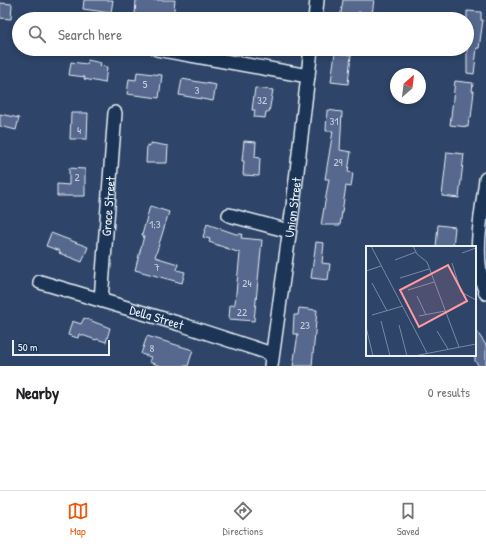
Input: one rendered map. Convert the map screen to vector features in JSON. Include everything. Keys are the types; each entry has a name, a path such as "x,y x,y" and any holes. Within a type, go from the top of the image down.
{"street":[{"path":"316,12 317,0"},
{"path":"196,56 308,76"},
{"name":"Union Street","path":"272,360 310,56"},
{"name":"Grace Street","path":"101,300 115,113"},
{"path":"486,179 479,237 479,266 481,281 486,293"},
{"path":"229,215 289,231"},
{"name":"Della Street","path":"40,282 101,300 272,360"}],"building":[{"path":"84,0 113,0 111,12 83,9"},
{"path":"136,0 175,0 174,12 135,12"},
{"path":"343,0 374,0 372,12 341,12"},
{"path":"0,3 12,4 11,19 0,18"},
{"path":"467,11 481,12 481,20 483,20 479,48 477,48 474,74 467,73 467,56 474,56 474,12"},
{"path":"335,56 351,56 348,84 331,82"},
{"path":"88,60 101,63 100,66 107,67 105,83 84,79 85,77 69,75 71,62 87,64"},
{"path":"137,72 162,75 159,98 127,94 129,79 136,80"},
{"path":"182,79 216,85 213,101 179,95"},
{"path":"455,81 473,83 472,91 474,91 471,118 469,118 468,127 450,125"},
{"path":"255,88 273,90 269,112 266,112 265,118 254,117 255,110 252,110"},
{"path":"327,110 342,112 340,150 351,152 348,172 353,173 351,187 346,186 340,225 321,225 329,179 325,179 333,131 326,131"},
{"path":"71,113 88,113 87,139 70,139"},
{"path":"0,114 19,118 16,130 0,126"},
{"path":"244,141 256,142 255,157 260,158 259,176 243,175 244,161 242,161"},
{"path":"151,143 168,146 167,163 146,163 147,145 151,146"},
{"path":"447,152 464,154 459,198 442,196"},
{"path":"69,168 85,169 85,196 57,196 57,184 69,185"},
{"path":"150,206 169,212 155,257 178,264 177,270 185,272 182,283 135,270"},
{"path":"207,224 236,234 242,234 241,238 262,240 254,321 229,319 230,305 234,305 235,303 240,253 209,242 210,239 203,237"},
{"path":"438,225 455,227 453,246 436,246"},
{"path":"51,233 88,247 82,262 46,246"},
{"path":"316,242 324,243 322,263 330,264 328,280 311,278"},
{"path":"299,308 317,310 312,366 293,366 298,334 293,334 294,315 298,315"},
{"path":"84,318 110,328 106,342 79,334 78,338 68,335 72,321 81,324"},
{"path":"476,330 486,345 486,366 479,366 475,361"},
{"path":"147,336 193,350 188,366 161,366 149,362 151,357 141,354"}]}
